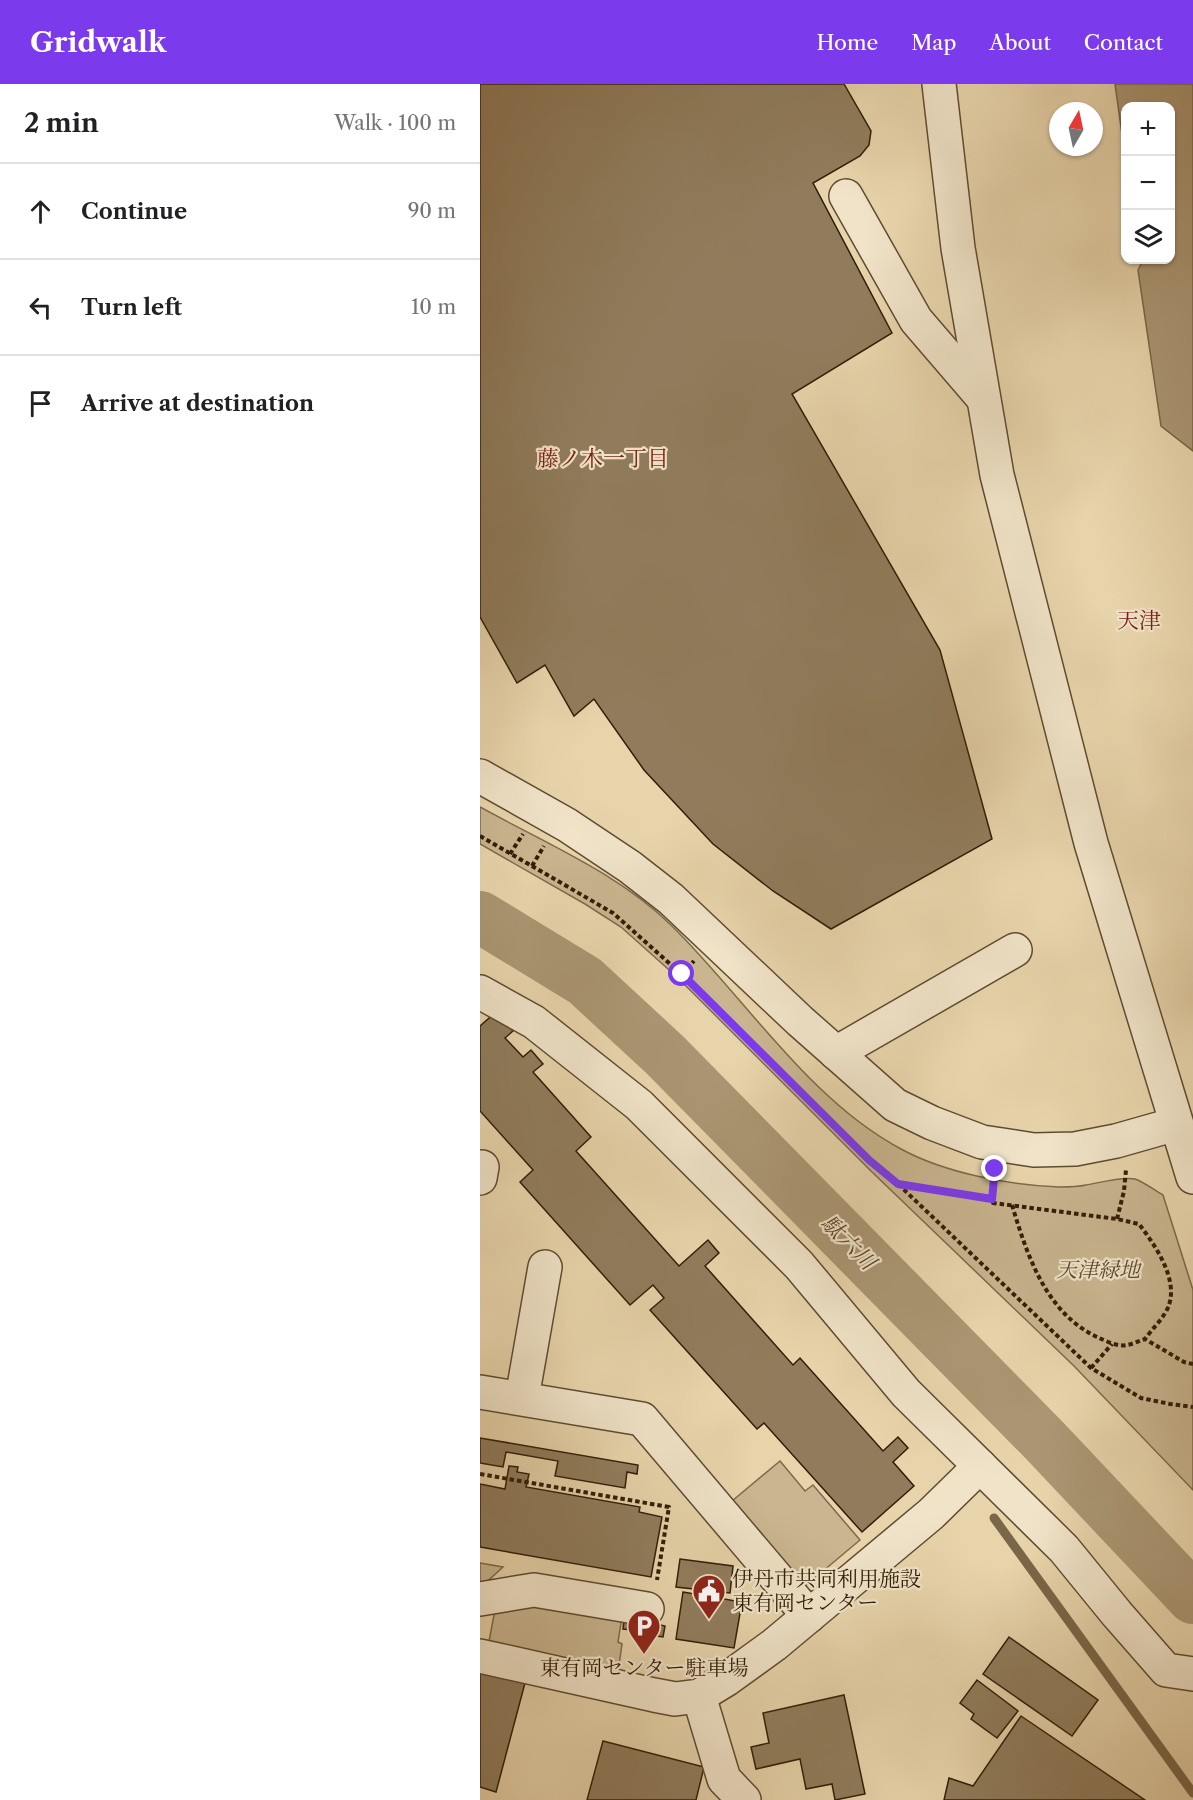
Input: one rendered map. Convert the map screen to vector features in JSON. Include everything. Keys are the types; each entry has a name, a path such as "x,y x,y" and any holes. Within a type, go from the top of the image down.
{"street":[{"path":"939,84 958,248 996,476 1091,843 1193,1177"},
{"path":"846,196 916,320 984,400"},
{"path":"480,776 567,825 630,867 671,899 800,1021 895,1105 932,1123 982,1142 1034,1149 1075,1149 1116,1141 1176,1124"},
{"path":"836,1053 1015,950"},
{"path":"480,992 534,1022 639,1105 799,1265 906,1393 1064,1549 1166,1670 1193,1674"},
{"path":"522,1398 545,1267"},
{"path":"480,1392 642,1419 809,1616"},
{"path":"480,1656 675,1699 699,1696 746,1665 809,1616 930,1514 980,1467"},
{"path":"480,1599 534,1590 647,1609"},
{"path":"699,1696 724,1779 744,1800"}],"path":[{"path":"480,836 613,913 688,980 869,1160 898,1184 1090,1368 1142,1398 1193,1407"},
{"path":"1117,1219 1127,1167"},
{"path":"995,1169 993,1203 1011,1205 1117,1219 1139,1224 1170,1275 1172,1292 1169,1307 1145,1339 1126,1346 1112,1344 1090,1334 1071,1320 1046,1290 1030,1259 1011,1205"},
{"path":"898,1184 992,1199"},
{"path":"1145,1339 1184,1362 1193,1364"},
{"path":"1090,1368 1112,1344"},
{"path":"480,1474 669,1507 652,1609 647,1609"}],"green space":[{"name":"天津緑地","path":"480,807 580,860 651,907 699,954 808,1076 868,1129 901,1149 957,1171 1019,1184 1065,1187 1130,1178 1142,1182 1163,1195 1193,1290 1193,1490 1074,1366 872,1172 677,977 621,927 480,844"},
{"path":"780,1461 805,1491 813,1485 860,1540 804,1587 732,1501"},
{"path":"480,1563 503,1567 480,1588"},
{"path":"502,1601 622,1617 618,1642 622,1644 618,1672 488,1647 496,1604"}],"shaded area":[{"path":"1115,84 1193,84 1193,451 1161,426 1138,270 1141,264 1175,264 1175,102 1121,102 1121,127"}],"building":[{"path":"480,84 844,84 871,131 869,145 860,156 813,183 892,333 792,394 940,650 992,839 831,929 773,891 713,844 644,770 594,699 574,716 545,665 517,683 480,617"},
{"path":"496,1012 513,1031 505,1038 523,1057 531,1050 543,1064 533,1072 591,1137 576,1151 679,1266 708,1240 719,1253 705,1266 793,1365 800,1358 883,1451 898,1437 908,1448 893,1462 914,1486 862,1532 764,1423 757,1429 650,1310 664,1298 653,1285 630,1305 520,1182 533,1170 480,1111 480,1026"},
{"path":"480,1438 638,1465 637,1474 627,1472 625,1488 555,1476 558,1461 506,1452 503,1467 480,1463"},
{"path":"509,1466 518,1467 517,1472 529,1474 526,1487 640,1507 639,1512 662,1517 651,1577 480,1547 480,1484 505,1489"},
{"path":"680,1559 733,1566 730,1593 676,1587"},
{"name":"伊丹市共同利用施設 東有岡センター","path":"683,1592 742,1602 734,1648 676,1639"},
{"path":"624,1619 634,1620 632,1630 623,1629"},
{"path":"636,1621 650,1623 647,1638 633,1636"},
{"path":"652,1623 665,1626 663,1637 650,1635"},
{"path":"1009,1637 1098,1700 1072,1736 983,1674"},
{"path":"480,1671 525,1683 496,1792 480,1787"},
{"path":"977,1680 1018,1711 997,1738 971,1719 974,1714 960,1703"},
{"path":"844,1695 865,1794 835,1800 832,1784 806,1789 800,1759 756,1769 751,1747 769,1743 763,1713"},
{"path":"1021,1716 1145,1800 944,1800 949,1778 973,1786"},
{"path":"603,1741 704,1767 696,1800 587,1800"}],"waterway":[{"name":"駄六川","path":"480,917 585,981 665,1055 1045,1441 1193,1598"},
{"path":"994,1518 1193,1793"}],"place":[{"name":"伊丹市共同利用施設 東有岡センター","path":"709,1620"},
{"name":"東有岡センター駐車場","path":"644,1655"}],"district":[{"name":"藤ノ木一丁目","path":"603,458"},
{"name":"天津","path":"1139,620"}],"route":[{"path":"682,974 869,1160 898,1184 992,1199 995,1169"}]}
